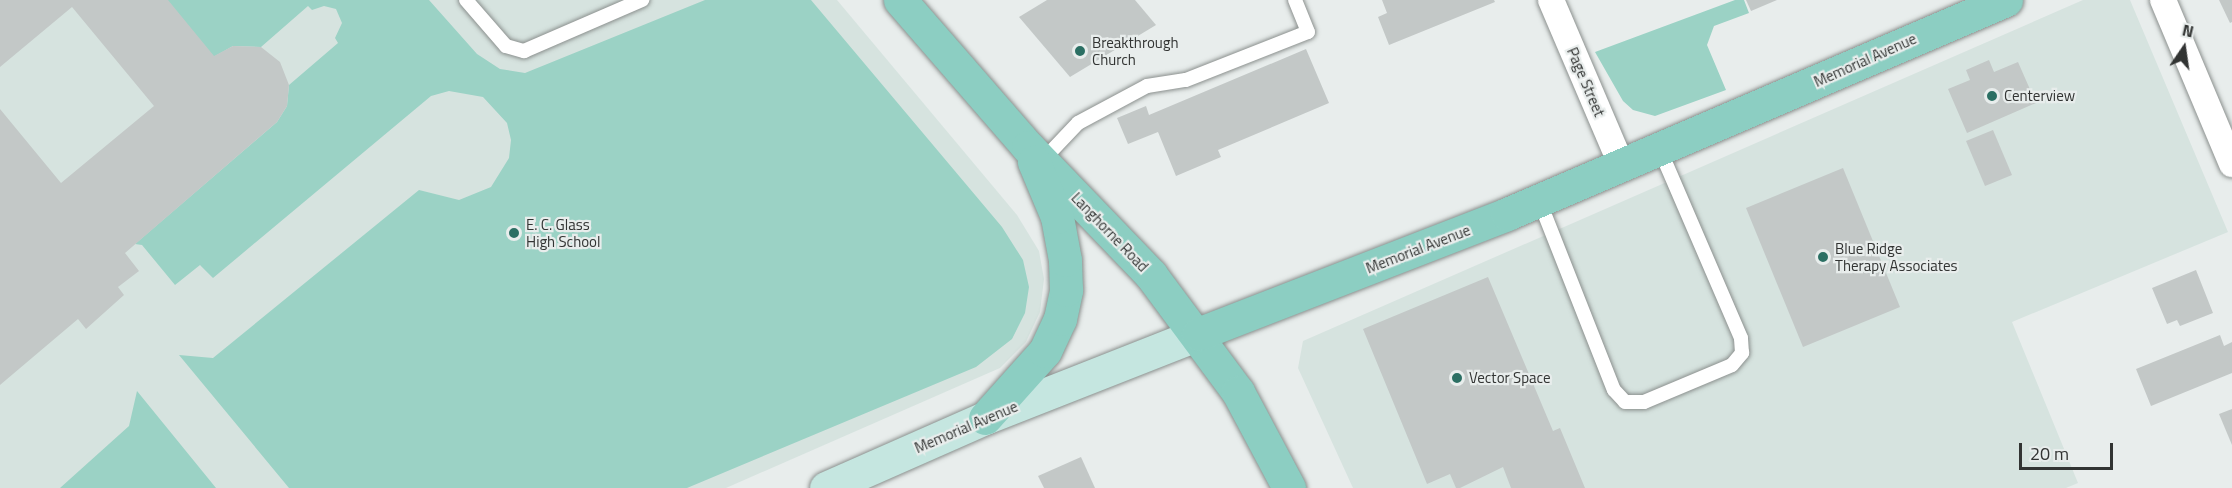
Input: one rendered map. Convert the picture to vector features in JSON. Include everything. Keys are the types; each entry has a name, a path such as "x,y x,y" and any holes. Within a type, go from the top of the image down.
{"main road":[{"name":"Langhorne Road","path":"900,0 1035,154 1151,275 1198,334 1238,392 1289,488"},
{"name":"Memorial Avenue","path":"826,488 985,418 1539,200 2006,0"},
{"path":"985,418 1045,351 1060,319 1066,290 1065,260 1057,217 1035,154"}],"street":[{"name":"Page Street","path":"1551,0 1621,164"},
{"path":"2163,0 2232,165"}],"lane":[{"path":"466,0 506,46 524,51 642,0"},
{"path":"1035,154 1078,123 1147,86 1186,80 1308,32 1295,0"},
{"path":"1539,200 1614,390 1625,402 1644,402 1732,365 1742,353 1741,338 1659,148"}],"shaded area":[{"name":"E. C. Glass High School","path":"0,0 837,0 1017,215 1039,251 1044,279 1040,312 1026,342 1000,368 726,488 0,488"},
{"path":"2083,0 2130,0 2228,232 2012,322 2078,483 2066,488 1353,488 1298,368 1303,341"}],"green space":[{"name":"E. C. Glass High School","path":"166,0 429,0 477,54 500,69 525,73 705,0 811,0 1002,227 1023,260 1029,287 1025,313 1012,339 976,367 687,488 289,488 179,355 213,358 419,190 459,200 491,187 509,158 511,140 507,123 483,97 449,91 431,96 213,278 200,265 175,285 142,245 135,244 277,122 287,106 289,85 338,43 335,38 342,23 336,9 324,6 312,10 308,6 261,47 233,46 208,60"},
{"path":"1735,0 1744,0 1749,13 1714,26 1707,45 1726,90 1655,116 1633,110 1623,101 1595,52"},
{"path":"137,391 216,488 60,488 129,426"}],"building":[{"path":"0,0 168,0 214,56 233,46 261,47 280,62 289,85 287,106 277,122 125,253 139,271 118,287 124,295 86,329 78,319 0,385 0,109 61,183 154,106 72,7 0,67"},
{"name":"Breakthrough Church","path":"1047,0 1135,0 1156,25 1070,77 1019,17"},
{"path":"1382,0 1494,0 1495,2 1389,45 1378,17 1387,13"},
{"path":"1746,0 1777,0 1751,11"},
{"path":"2219,0 2232,0 2232,22 2230,23"},
{"path":"1306,49 1329,103 1218,150 1221,157 1176,176 1158,132 1128,144 1117,118 1146,106 1149,115"},
{"name":"Centerview","path":"1989,60 1994,72 2018,62 2036,103 1967,133 1948,89 1970,80 1966,70"},
{"path":"1993,130 2012,175 1985,186 1966,141"},
{"name":"Blue Ridge Therapy Associates","path":"1843,168 1900,307 1803,347 1746,208"},
{"path":"2196,270 2213,313 2180,326 2177,320 2167,324 2152,288"},
{"name":"Vector Space","path":"1488,277 1553,431 1560,428 1585,488 1511,488 1503,467 1460,488 1456,488 1450,474 1427,484 1363,329"},
{"path":"2220,335 2224,346 2232,342 2232,373 2151,406 2136,369"},
{"path":"2232,409 2232,445 2219,414"},
{"path":"1081,457 1095,488 1044,488 1038,476"}],"place":[{"name":"Breakthrough Church","path":"1080,51"},
{"name":"Centerview","path":"1992,96"},
{"name":"E. C. Glass High School","path":"514,233"},
{"name":"Blue Ridge Therapy Associates","path":"1823,257"},
{"name":"Vector Space","path":"1457,378"}]}
